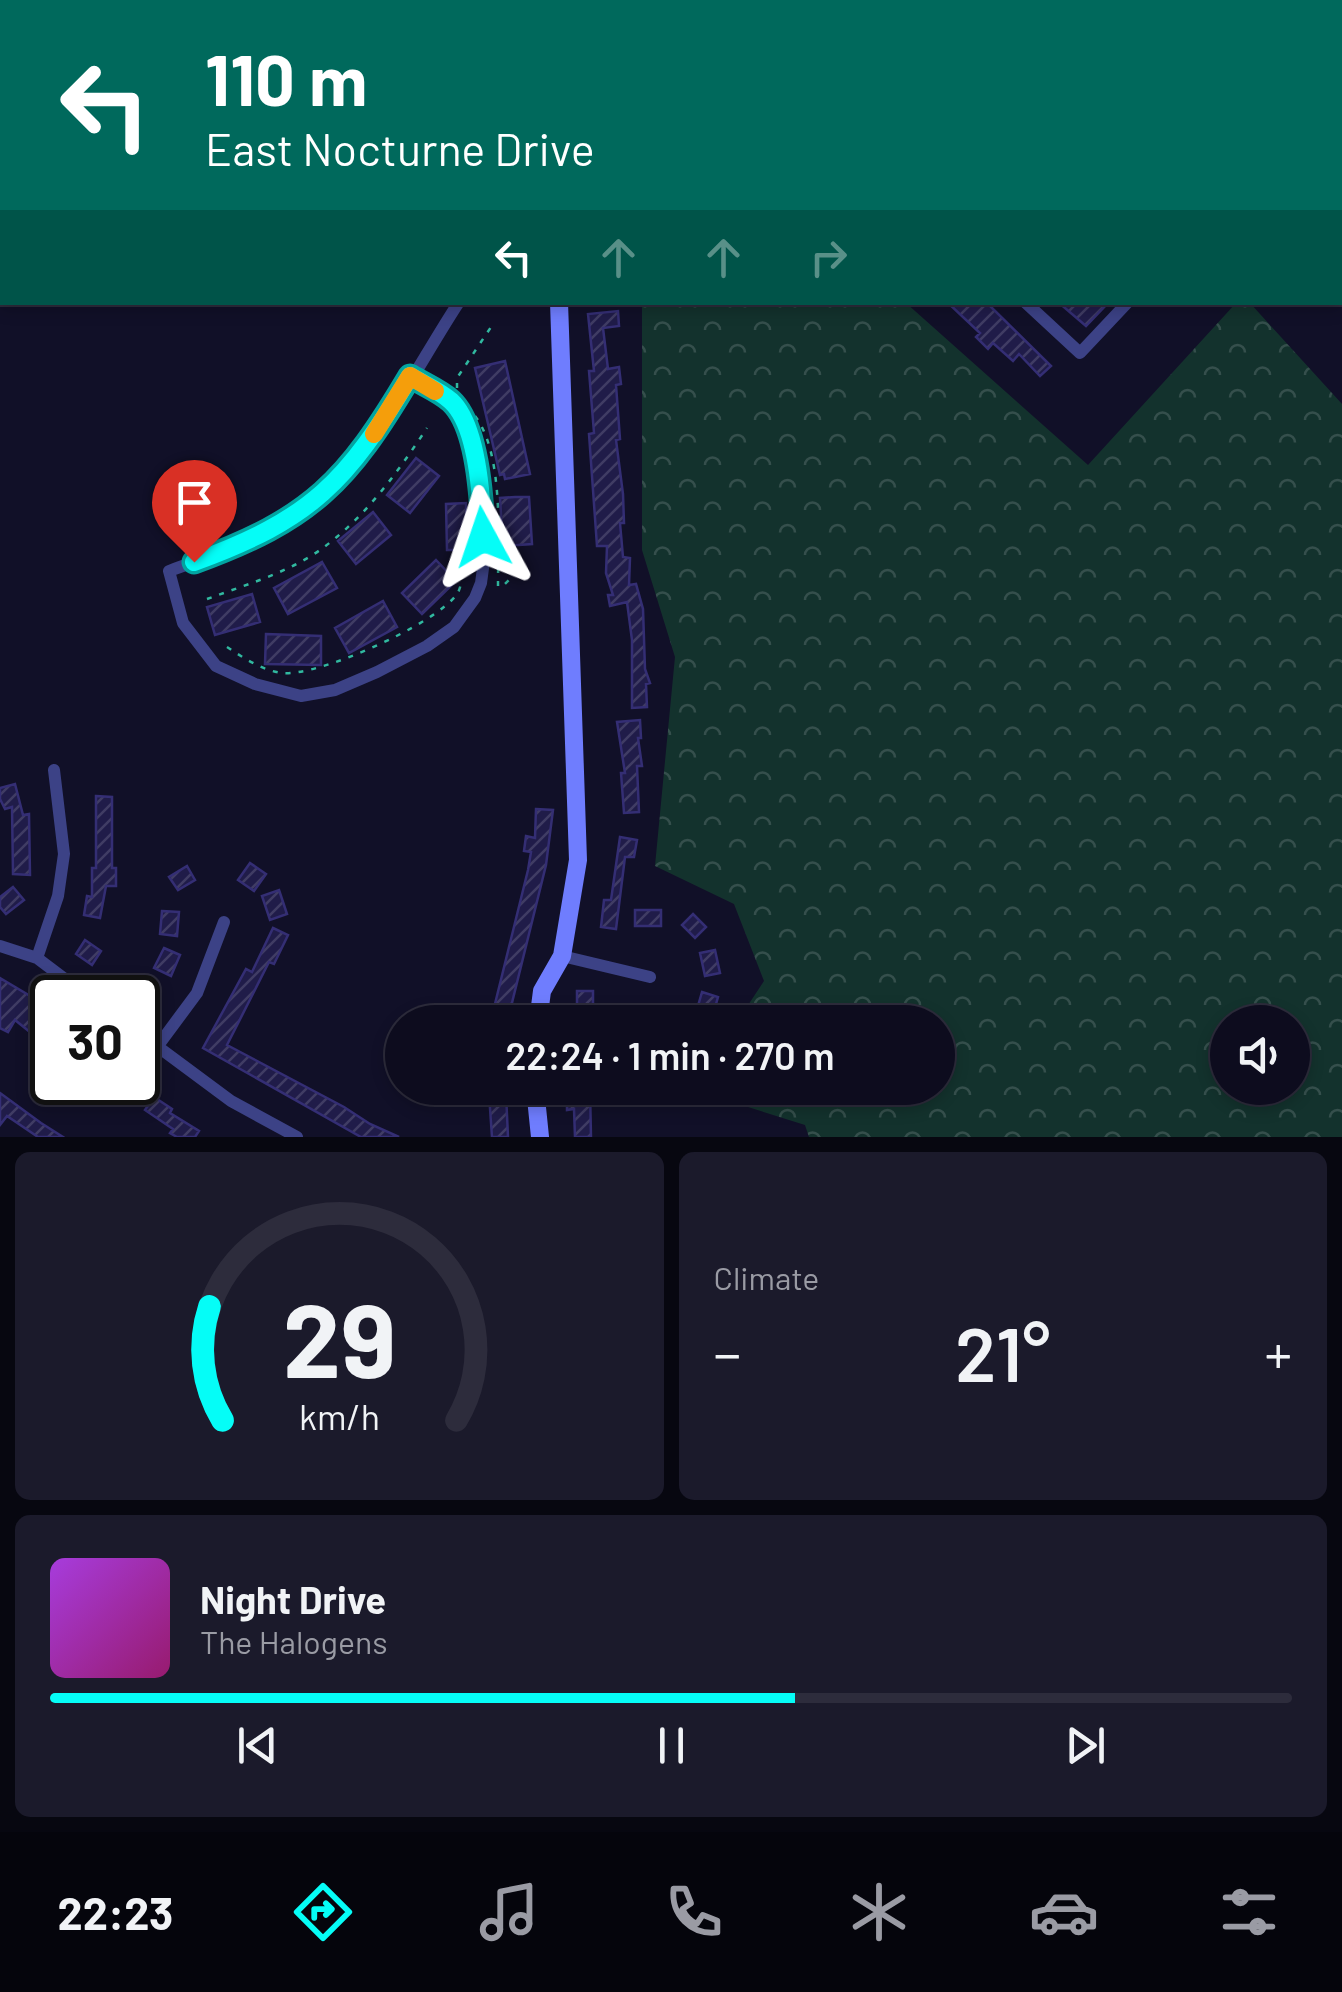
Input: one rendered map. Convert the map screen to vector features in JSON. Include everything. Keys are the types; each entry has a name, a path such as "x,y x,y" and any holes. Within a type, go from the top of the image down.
{"street":[{"path":"410,376 450,399 468,431 483,529 484,561 475,598 454,627 427,646 334,690 302,696 255,684 216,666 183,623 169,571 244,544 317,500 359,456 410,376 456,305"},
{"path":"540,1005 542,991 562,956 578,860 559,305"},
{"path":"1027,305 1080,352 1125,305"},
{"path":"37,958 58,896 64,854 54,770"},
{"path":"160,1043 197,993 224,922"},
{"path":"0,946 37,958 60,975"},
{"path":"562,956 650,978"},
{"path":"160,1049 231,1101 298,1137"},
{"path":"537,1105 540,1137"}],"path":[{"path":"207,599 284,570 320,550 387,486 427,428"},
{"path":"226,646 254,664 281,673 308,673 338,663 424,621 458,594 464,564"}],"green space":[{"path":"642,305 908,305 1088,465 1234,305 1252,305 1342,404 1342,1137 809,1137 805,1125 742,1105 955,1105 955,1005 748,1005 764,981 734,904 655,866 675,657 642,550"}],"building":[{"path":"950,305 989,305 1051,366 1040,376 1019,354 1013,361 993,343 988,349 976,337 980,333"},
{"path":"1062,305 1106,305 1086,326"},
{"path":"618,311 619,326 603,328 608,369 619,367 621,384 616,385 620,439 616,440 623,494 623,557 630,558 629,585 636,584 643,609 645,669 650,683 646,684 647,707 632,708 632,640 627,602 610,606 608,595 613,595 606,573 607,546 597,546 589,434 594,433 589,371 594,371 588,314"},
{"path":"505,361 530,474 505,479 504,474 500,475 475,368"},
{"path":"416,458 439,476 410,513 387,495"},
{"path":"529,497 532,544 503,546 500,498"},
{"path":"466,503 467,550 447,550 446,504"},
{"path":"373,512 391,535 356,564 338,541"},
{"path":"436,560 456,581 422,614 402,593"},
{"path":"322,562 337,588 288,614 274,588"},
{"path":"252,594 260,622 215,635 207,607"},
{"path":"383,601 397,627 349,653 335,628"},
{"path":"266,634 321,636 321,665 265,664"},
{"path":"640,720 639,812 624,813 621,773 625,773 617,722"},
{"path":"15,784 23,815 29,814 30,875 13,874 12,807 5,809 0,799 0,788"},
{"path":"96,796 112,797 112,868 116,868 116,886 106,886 100,918 84,915 87,896 92,897 92,868 96,868"},
{"path":"536,809 553,810 546,865 511,1005 495,1005 528,870 531,852 524,851 526,836 535,838"},
{"path":"620,837 637,840 634,857 625,857 616,929 601,927 604,900 611,900"},
{"path":"250,863 266,874 254,891 238,880"},
{"path":"187,866 195,880 178,890 169,877"},
{"path":"13,887 24,900 6,914 0,907 0,897"},
{"path":"279,890 287,914 270,920 262,896"},
{"path":"635,910 661,910 661,926 635,926"},
{"path":"162,911 179,912 177,936 160,934"},
{"path":"693,914 706,927 695,938 682,925"},
{"path":"273,928 288,935 274,964 269,962 227,1045 399,1137 361,1137 203,1048 246,969 252,972"},
{"path":"85,940 101,951 92,965 76,954"},
{"path":"164,948 180,955 171,976 154,968"},
{"path":"715,950 720,973 705,976 700,953"},
{"path":"0,978 30,996 30,1032 15,1020 8,1032 0,1028"},
{"path":"577,991 593,991 593,1005 577,1005"},
{"path":"702,992 718,997 716,1005 698,1005"},
{"path":"0,1093 63,1137 38,1137 7,1116 0,1125"},
{"path":"160,1101 172,1109 170,1113 199,1131 195,1137 177,1137 170,1133 173,1129 145,1110 148,1105 160,1105"},
{"path":"490,1105 507,1105 508,1137 492,1137"},
{"path":"567,1105 590,1105 591,1137 575,1137 574,1109 567,1110"}],"slow traffic":[{"path":"374,434 410,376 435,391"}],"route":[{"path":"194,562 278,527 320,497 359,456 410,376 450,399 460,412 478,479 483,537"}]}
